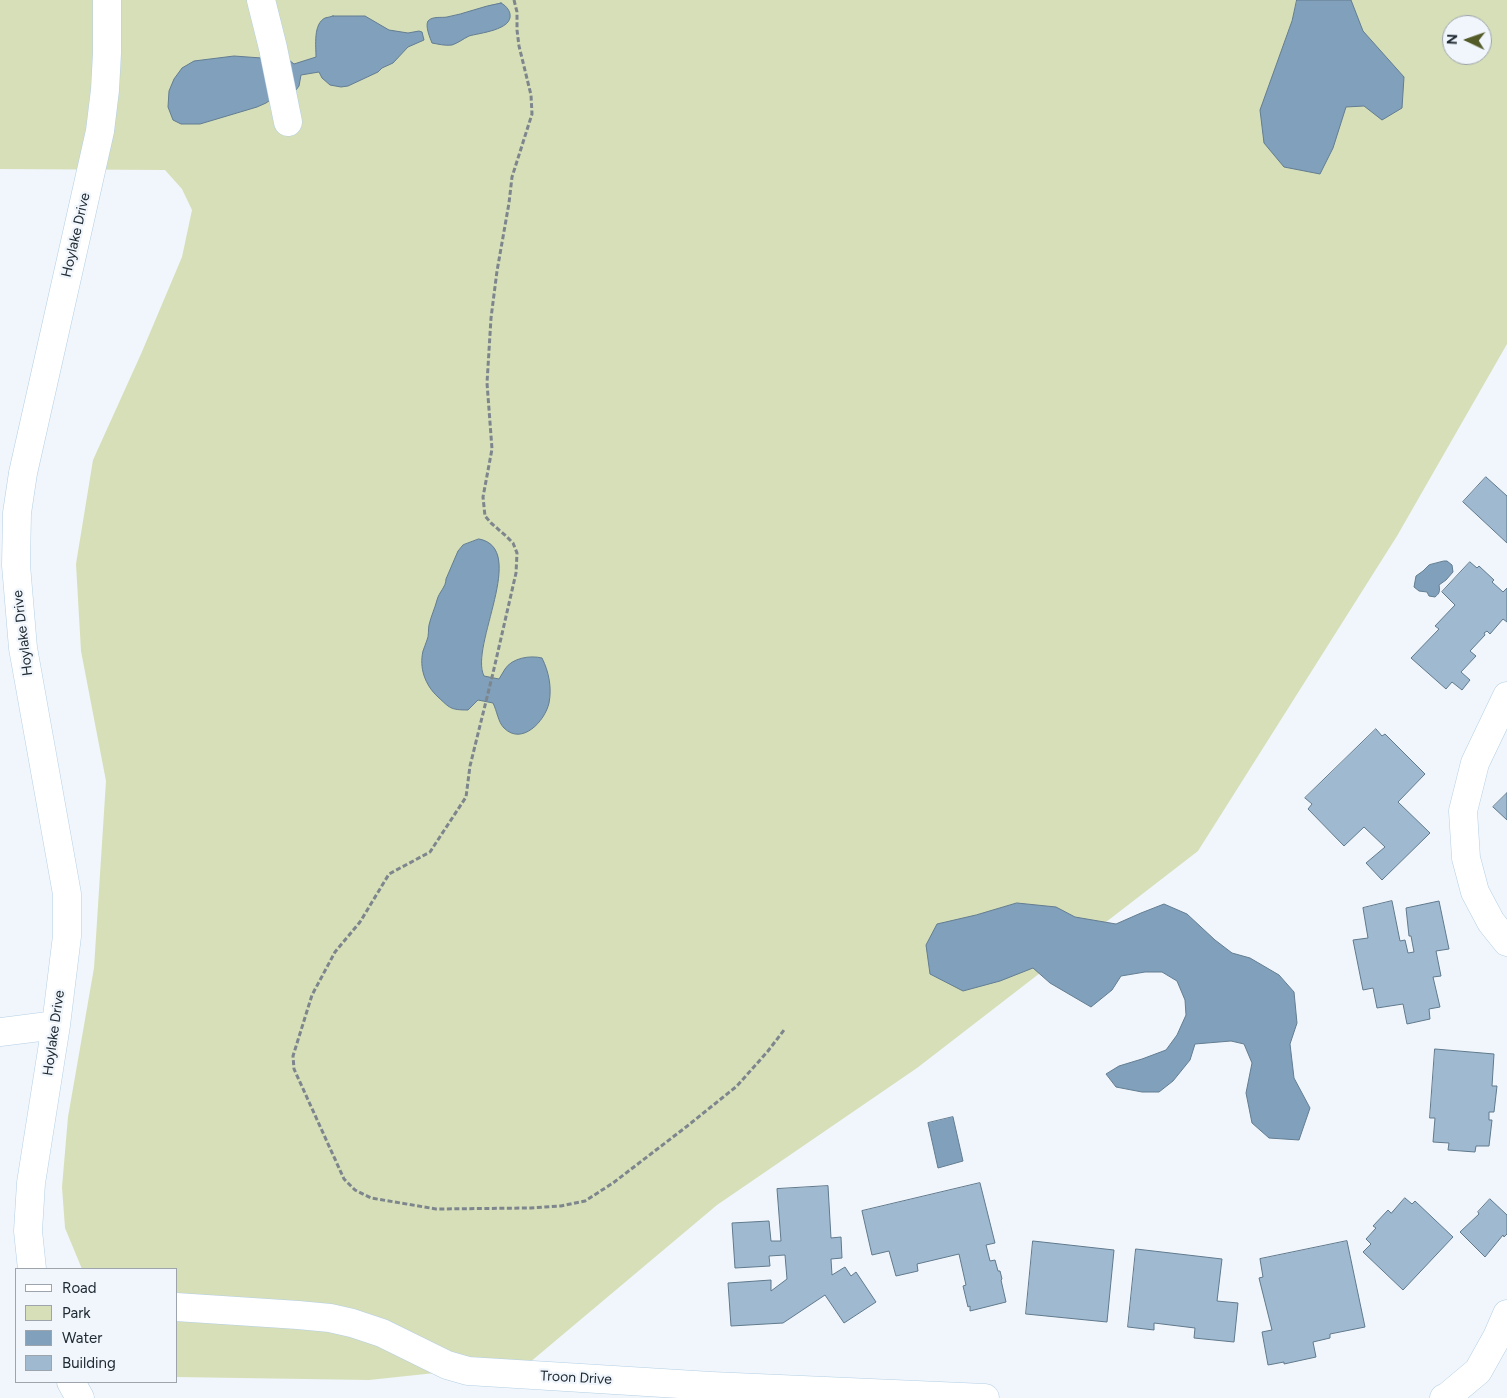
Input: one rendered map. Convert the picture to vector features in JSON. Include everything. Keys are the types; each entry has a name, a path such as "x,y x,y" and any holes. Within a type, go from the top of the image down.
{"street":[{"name":"Hoylake Drive","path":"32,1268 28,1231 31,1183 56,1025 67,936 67,894 23,648 16,565 17,513 23,473 100,131 106,81 107,0"},
{"path":"261,0 286,111"},
{"path":"1507,696 1475,763 1463,811 1466,858 1475,892 1492,922 1507,942"},
{"path":"0,1032 56,1025"},
{"name":"Troon Drive","path":"178,1307 273,1313 352,1322 382,1333 447,1365 468,1371 711,1386 986,1398"},
{"path":"1444,1398 1478,1371 1497,1337 1507,1314"},
{"path":"72,1383 80,1398"}],"path":[{"path":"514,0 517,12 519,46 531,95 532,114 512,177 497,270 491,318 487,383 492,449 483,504 485,516 490,524 513,543 517,553 517,562 493,673 470,766 466,797 430,852 389,874 360,922 335,952 312,995 293,1056 294,1069 344,1179 355,1190 371,1198 436,1209 561,1206 585,1201 614,1183 686,1127 736,1086 768,1051 784,1030"}],"green space":[{"path":"0,0 1507,0 1507,344 1397,536 1198,851 917,1068 717,1205 529,1363 369,1380 178,1377 178,1268 82,1268 65,1228 62,1187 68,1117 94,968 106,781 81,651 76,564 93,460 182,257 192,210 182,189 165,170 0,169"}],"water":[{"path":"1297,0 1351,0 1363,31 1404,77 1402,108 1382,120 1364,106 1346,107 1333,148 1320,174 1284,167 1264,143 1260,110 1292,21"},
{"path":"501,3 509,10 510,19 501,27 469,36 452,45 432,43 427,26 430,19 454,16"},
{"path":"333,16 365,16 389,30 408,33 422,32 424,40 408,47 393,63 348,86 330,85 322,78 319,72 301,75 299,86 296,90 276,96 257,107 200,124 181,124 173,120 168,107 169,91 174,79 182,68 194,61 234,56 289,60 294,64 316,57 316,36 319,25 325,18"},
{"path":"479,539 493,546 499,560 499,578 484,643 482,662 484,676 499,679 512,662 532,657 542,658 548,674 550,692 547,710 538,724 525,733 511,733 504,728 493,703 478,700 468,710 451,708 433,692 424,676 422,664 423,651 438,597 445,585 458,551 463,545"},
{"path":"1444,561 1452,565 1453,572 1439,585 1437,596 1429,596 1427,592 1419,591 1414,587 1416,576 1429,565"},
{"path":"1017,903 1056,907 1075,917 1116,924 1164,904 1187,914 1232,953 1250,958 1279,975 1294,992 1297,1023 1290,1044 1294,1078 1310,1108 1299,1140 1269,1138 1252,1123 1246,1093 1252,1063 1244,1044 1231,1041 1195,1044 1190,1060 1173,1081 1159,1092 1142,1092 1116,1087 1106,1074 1119,1066 1166,1050 1177,1035 1186,1015 1185,1000 1177,981 1162,972 1145,972 1121,976 1112,990 1091,1007 1050,983 1033,968 1000,981 963,991 930,974 926,945 937,924"},
{"path":"953,1117 963,1161 938,1168 928,1123"}],"building":[{"path":"1486,477 1507,496 1507,543 1463,502"},
{"path":"1470,562 1477,568 1479,566 1494,580 1492,582 1503,592 1507,588 1507,622 1503,619 1490,634 1487,631 1484,633 1485,635 1470,651 1476,656 1461,672 1470,680 1462,690 1452,682 1446,689 1411,658 1439,629 1435,626 1455,605 1442,592"},
{"path":"1376,729 1382,736 1385,734 1425,774 1398,802 1430,833 1382,880 1366,863 1385,847 1364,827 1344,846 1308,809 1312,804 1305,798"},
{"path":"1507,793 1507,820 1493,807"},
{"path":"1392,901 1400,941 1405,940 1408,953 1414,952 1411,936 1409,936 1406,908 1439,901 1449,949 1436,951 1441,976 1433,977 1440,1007 1429,1009 1430,1019 1407,1024 1403,1004 1377,1008 1373,988 1363,990 1353,940 1368,938 1363,908"},
{"path":"1435,1049 1494,1054 1492,1086 1497,1086 1494,1112 1489,1112 1489,1120 1492,1120 1489,1146 1476,1146 1475,1152 1448,1150 1449,1143 1433,1142 1435,1118 1430,1118"},
{"path":"980,1183 995,1243 986,1245 990,1261 995,1260 998,1271 1000,1271 1006,1302 970,1311 963,1286 966,1285 959,1254 917,1264 918,1271 896,1276 889,1251 872,1255 862,1211"},
{"path":"828,1186 831,1238 841,1237 842,1258 831,1259 832,1275 845,1267 851,1276 856,1272 876,1302 844,1323 825,1295 783,1323 731,1326 728,1283 771,1280 771,1291 787,1279 785,1255 769,1256 770,1266 735,1268 732,1223 769,1221 771,1241 781,1241 777,1189"},
{"path":"1405,1198 1412,1204 1415,1201 1453,1237 1403,1290 1363,1252 1371,1244 1366,1239 1376,1228 1373,1226 1388,1210 1391,1213"},
{"path":"1490,1199 1507,1215 1507,1234 1504,1237 1503,1235 1485,1257 1460,1232 1479,1214 1478,1212"},
{"path":"1033,1241 1114,1250 1107,1322 1026,1314"},
{"path":"1347,1241 1365,1327 1330,1334 1330,1338 1313,1342 1316,1357 1284,1364 1284,1362 1268,1365 1262,1332 1272,1330 1259,1278 1263,1277 1260,1259"},
{"path":"1136,1249 1222,1259 1217,1301 1238,1303 1234,1342 1194,1338 1195,1328 1154,1323 1154,1330 1128,1327"}]}
